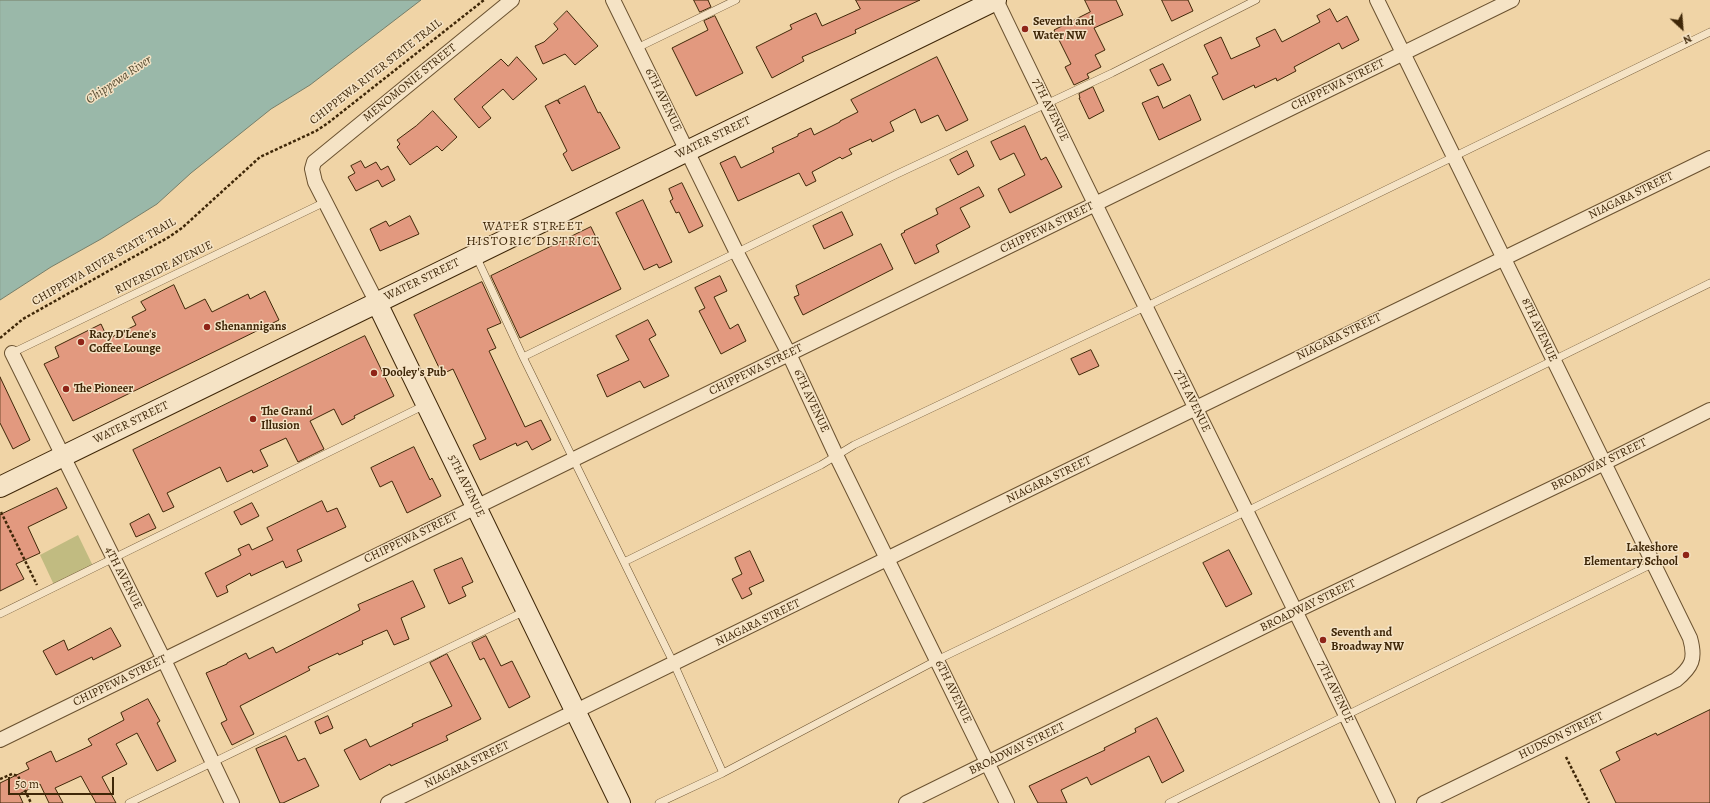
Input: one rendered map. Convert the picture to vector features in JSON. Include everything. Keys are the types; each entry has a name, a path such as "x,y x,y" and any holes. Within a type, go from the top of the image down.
{"main road":[{"name":"WATER STREET","path":"0,487 996,0"},
{"name":"5TH AVENUE","path":"377,303 620,803"}],"street":[{"name":"MENOMONIE STREET","path":"312,170 314,162 322,153 512,0"},
{"name":"6TH AVENUE","path":"613,0 737,253 789,354 836,455 1007,803"},
{"name":"7TH AVENUE","path":"996,0 1145,307 1247,511 1388,803"},
{"name":"8TH AVENUE","path":"1377,0 1504,257 1652,564 1690,638 1693,650 1692,662"},
{"name":"CHIPPEWA STREET","path":"0,740 573,458 789,354 1512,0"},
{"name":"NIAGARA STREET","path":"388,803 888,559 1195,407 1710,158"},
{"name":"5TH AVENUE","path":"312,170 315,182 377,303"},
{"name":"4TH AVENUE","path":"12,353 164,660 232,803"},
{"name":"BROADWAY STREET","path":"906,803 988,764 1295,611 1604,463 1710,410"},
{"name":"HUDSON STREET","path":"1424,803 1676,680 1687,671 1692,662"}],"lane":[{"path":"637,48 736,0"},
{"path":"523,357 1046,104 1256,0"},
{"path":"624,562 821,465 854,445 1454,158 1710,32"},
{"name":"RIVERSIDE AVENUE","path":"12,353 325,202"},
{"path":"475,254 523,357 674,664 723,773"},
{"path":"659,803 723,773 937,660 1247,511 1710,283"},
{"path":"0,614 426,405"},
{"path":"1169,803 1652,564"},
{"path":"129,803 526,610"}],"path":[{"name":"CHIPPEWA RIVER STATE TRAIL","path":"0,338 23,319 182,228 260,157 311,134 328,123 484,0"},
{"path":"1,512 42,594"},
{"path":"1566,757 1589,803"},
{"path":"0,779 12,774 18,776 31,803"}],"shaded area":[{"path":"78,535 93,566 54,585 40,555"}],"water":[{"name":"Chippewa River","path":"0,0 421,0 310,85 271,109 191,173 157,204 101,239 51,267 0,300"}],"building":[{"path":"694,0 708,0 711,7 700,12"},
{"path":"856,0 920,0 855,30 856,33 802,57 804,61 772,78 756,47 792,29 790,25 816,13 822,26 860,9"},
{"path":"1085,0 1116,0 1123,15 1094,28 1105,50 1095,55 1101,67 1087,74 1089,78 1074,85 1065,67 1071,64 1054,30 1090,12"},
{"path":"1162,0 1188,0 1193,11 1172,21"},
{"path":"1330,9 1337,22 1347,16 1359,40 1342,49 1339,43 1294,67 1296,71 1277,81 1276,78 1255,88 1254,85 1223,100 1212,77 1218,74 1204,45 1221,37 1231,59 1260,46 1256,38 1275,29 1282,42 1320,22 1317,16"},
{"path":"567,11 598,46 575,65 565,54 543,64 535,46 544,42 558,29 554,24"},
{"path":"715,16 743,73 696,96 672,48 708,30 704,21"},
{"path":"517,57 537,79 513,100 503,89 482,107 491,118 479,128 454,99 501,59 508,66"},
{"path":"937,57 968,120 946,131 938,115 921,123 915,109 890,122 894,131 872,142 871,139 849,149 852,154 842,159 840,157 812,172 816,181 806,186 799,173 738,201 720,163 735,156 741,168 774,152 772,148 811,128 814,135 858,112 851,100"},
{"path":"1163,64 1171,80 1158,86 1150,70"},
{"path":"585,86 598,113 600,112 620,148 572,171 563,154 567,151 545,106 557,100 560,104 558,100"},
{"path":"1093,87 1104,111 1089,119 1079,98 1079,94"},
{"path":"1190,95 1201,120 1159,140 1142,103 1158,96 1163,108"},
{"path":"433,111 457,137 442,151 437,146 410,165 397,147 400,144 397,140"},
{"path":"1025,126 1041,160 1046,157 1062,187 1010,213 998,189 1025,175 1014,153 1000,160 991,142"},
{"path":"967,151 974,166 958,175 950,160"},
{"path":"361,161 365,168 376,162 381,170 388,166 395,180 382,187 378,180 356,191 348,177 355,173 351,166"},
{"path":"682,183 703,226 689,233 679,212 676,213 670,201 673,199 669,189"},
{"path":"979,187 984,196 960,208 970,227 936,245 939,252 915,264 901,234 905,232 904,231 938,214 936,209"},
{"path":"643,200 672,262 659,268 657,264 644,270 616,213"},
{"path":"842,212 853,235 824,249 813,226"},
{"path":"410,216 419,234 380,251 370,229 386,221 389,226"},
{"path":"591,227 621,289 520,338 491,276"},
{"path":"881,244 893,269 803,315 794,297 799,295 796,286"},
{"path":"720,276 727,291 714,297 730,329 738,324 746,341 721,354 699,311 705,308 695,288"},
{"path":"482,282 501,323 487,329 496,348 489,351 525,427 541,420 551,440 532,450 527,441 517,446 516,443 480,460 473,445 486,439 453,369 442,374 414,315"},
{"path":"174,285 185,309 205,299 212,312 248,294 250,299 265,291 279,320 73,421 44,364 59,357 55,347 101,324 108,339 136,325 132,317 146,310 141,302"},
{"path":"648,320 656,335 649,339 669,376 644,388 640,381 607,397 597,375 629,360 616,336"},
{"path":"365,336 394,396 354,416 355,418 342,425 334,409 310,421 324,449 298,462 286,438 260,450 268,466 253,473 252,470 227,482 220,467 167,493 174,507 163,512 133,450"},
{"path":"1091,350 1099,366 1079,375 1071,359"},
{"path":"0,377 30,440 13,449 0,423"},
{"path":"414,447 430,480 432,478 441,496 407,513 392,481 380,487 371,468"},
{"path":"57,488 67,508 28,527 40,553 16,564 24,579 0,591 0,515"},
{"path":"322,501 327,512 337,508 346,527 297,550 302,561 286,568 283,561 251,576 250,573 226,586 228,592 217,597 205,573 241,555 238,549 249,544 252,550 273,540 267,528"},
{"path":"252,503 259,516 241,525 234,512"},
{"path":"149,514 156,528 136,537 130,524"},
{"path":"1229,550 1252,594 1226,607 1203,563"},
{"path":"750,551 764,581 749,588 752,594 742,599 732,579 742,574 735,558"},
{"path":"462,558 473,582 462,587 466,596 449,604 434,570"},
{"path":"413,581 425,607 401,618 409,639 394,645 387,630 362,641 363,644 339,655 338,653 308,667 310,670 240,706 254,734 232,745 221,723 227,720 206,673 227,664 246,653 249,659 273,647 276,653 360,610 358,605"},
{"path":"111,628 121,646 93,660 92,657 56,675 43,651 64,640 68,650"},
{"path":"486,636 501,666 512,661 530,697 509,708 484,658 480,660 472,643"},
{"path":"447,654 481,719 446,736 448,740 391,766 390,764 360,780 344,750 366,739 370,747 413,726 412,724 452,706 430,663"},
{"path":"148,699 160,721 157,723 176,761 157,771 137,733 116,744 127,764 102,777 116,803 96,803 81,776 55,788 63,803 49,803 40,784 19,794 23,803 0,803 0,783 29,769 26,763 51,751 56,762 92,745 88,739 124,720 121,713"},
{"path":"1710,710 1710,803 1616,803 1600,770 1620,760 1616,752 1656,733 1657,735"},
{"path":"328,716 333,728 320,734 315,722"},
{"path":"1157,718 1184,771 1162,783 1149,756 1091,785 1087,777 1061,790 1067,803 1038,803 1029,786 1105,750 1104,748 1136,732 1135,729"},
{"path":"286,736 298,761 305,758 319,786 280,803 256,749"}],"place":[{"name":"Seventh and Water NW","path":"1025,29"},
{"name":"Shenannigans","path":"207,327"},
{"name":"Racy D'Lene's Coffee Lounge","path":"81,342"},
{"name":"Dooley's Pub","path":"374,373"},
{"name":"The Pioneer","path":"66,389"},
{"name":"The Grand Illusion","path":"253,419"},
{"name":"Lakeshore Elementary School","path":"1686,555"},
{"name":"Seventh and Broadway NW","path":"1323,640"}],"district":[{"name":"WATER STREET HISTORIC DISTRICT","path":"533,234"}]}
